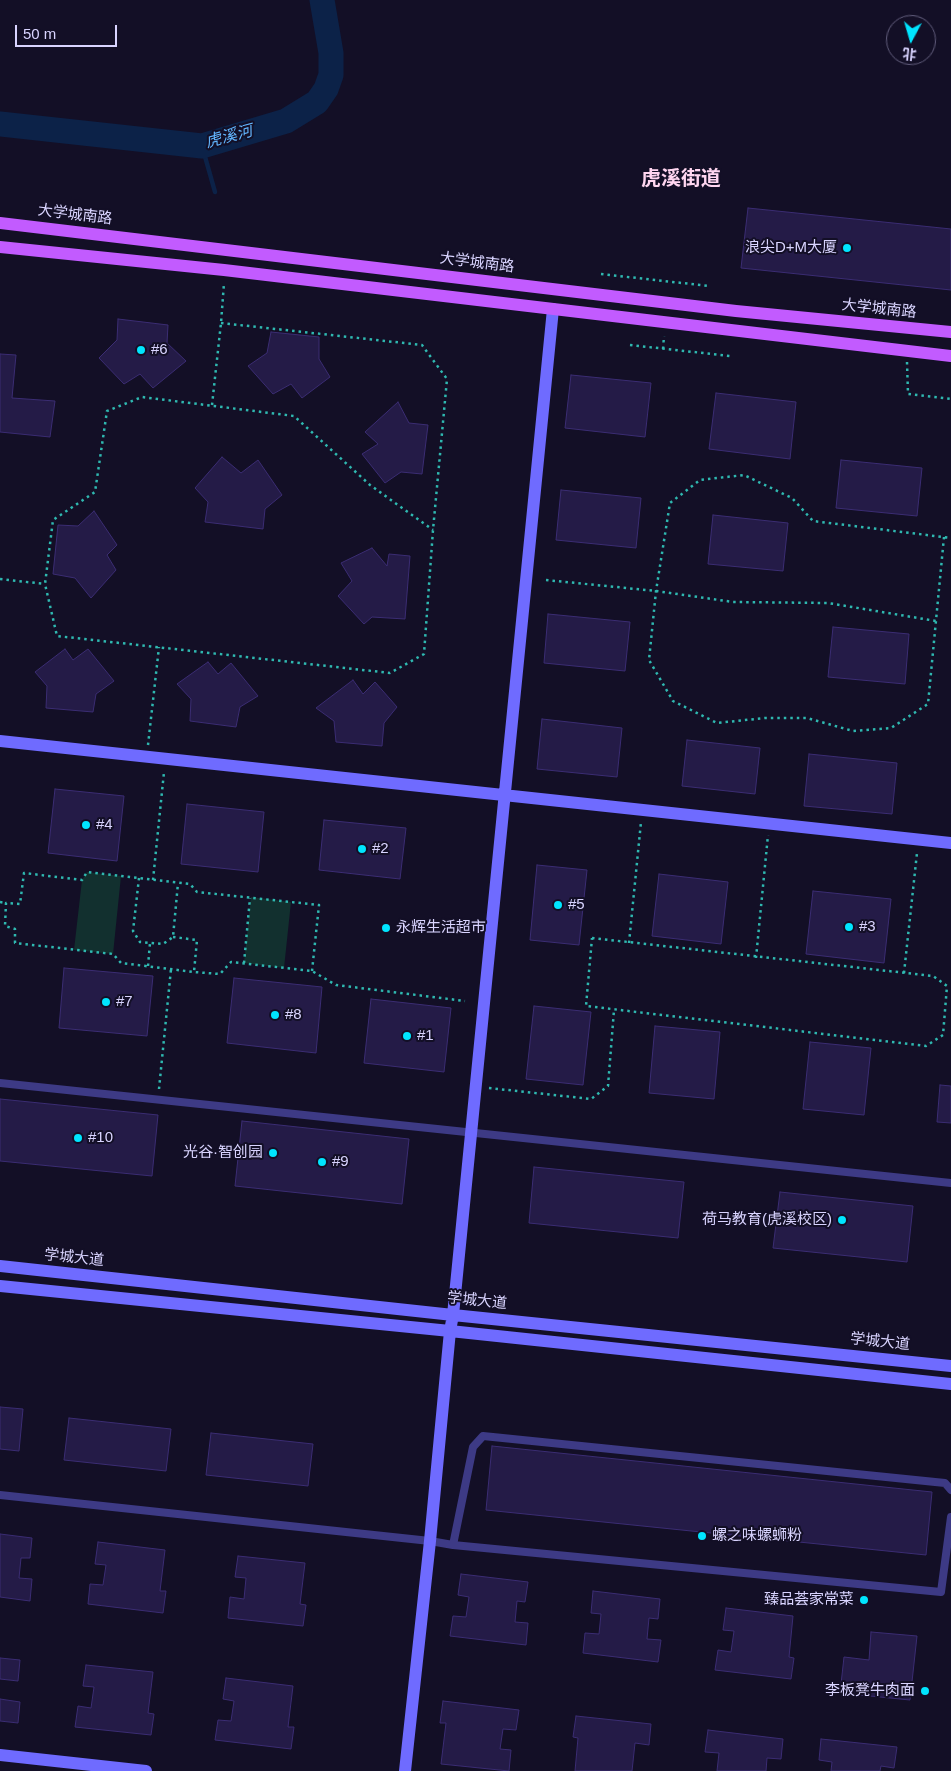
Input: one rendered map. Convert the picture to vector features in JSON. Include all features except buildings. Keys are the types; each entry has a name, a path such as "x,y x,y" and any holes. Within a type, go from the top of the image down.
{"main road":[{"name":"大学城南路","path":"0,223 716,308 951,332"},
{"path":"0,247 224,270 951,356"}],"street":[{"path":"405,1771 476,1087 552,309"},
{"path":"0,741 951,843"},
{"name":"学城大道","path":"0,1266 951,1366"},
{"path":"0,1286 951,1384"},
{"path":"0,1755 146,1771"}],"lane":[{"path":"0,1083 951,1183"},
{"path":"453,1545 473,1447 483,1436 945,1483 951,1490"},
{"path":"0,1495 453,1545 941,1592 951,1517"}],"path":[{"path":"212,405 221,323 224,270"},
{"path":"601,274 709,286"},
{"path":"221,323 422,345 447,379 424,654 390,673 58,636 44,584 54,520 95,492 107,411 142,397 294,416 370,485 433,530"},
{"path":"630,345 730,356"},
{"path":"906,351 908,394 951,399"},
{"path":"944,537 928,704 892,728 852,731 807,718 765,718 717,724 672,701 649,660 656,591 670,503 700,480 744,475 792,498 814,522 944,537 951,538"},
{"path":"0,580 44,584"},
{"path":"546,580 656,591 733,602 828,603 936,621"},
{"path":"147,757 159,647"},
{"path":"154,880 165,759"},
{"path":"629,943 643,810"},
{"path":"756,958 769,824"},
{"path":"904,973 919,840"},
{"path":"0,902 20,904 24,873 82,880 86,872 190,884 197,892 319,905 312,971"},
{"path":"139,878 133,931 140,942 163,944 173,937 197,940 194,972"},
{"path":"173,937 178,883"},
{"path":"244,963 250,897"},
{"path":"6,903 4,926 15,929 15,943 113,954 121,963 194,972 220,974 231,962 312,971 336,985 465,1002"},
{"path":"592,938 756,958 934,976 947,986 943,1035 926,1046 586,1006 592,938"},
{"path":"148,966 150,943"},
{"path":"158,1100 171,969"},
{"path":"476,1087 590,1099 608,1086 614,1010"}],"green space":[{"path":"87,872 121,876 113,954 74,950 82,880"},
{"path":"251,897 291,902 284,968 244,963"}],"waterway":[{"name":"虎溪河","path":"0,124 202,146 286,121 317,102 326,89 331,75 331,53 322,0"},
{"path":"202,146 215,192"}],"place":[{"name":"浪尖D+M大厦","path":"847,248"},
{"name":"#6","path":"141,350"},
{"name":"#4","path":"86,825"},
{"name":"#2","path":"362,849"},
{"name":"#5","path":"558,905"},
{"name":"#3","path":"849,927"},
{"name":"永辉生活超市","path":"386,928"},
{"name":"#7","path":"106,1002"},
{"name":"#8","path":"275,1015"},
{"name":"#1","path":"407,1036"},
{"name":"#10","path":"78,1138"},
{"name":"光谷·智创园","path":"273,1153"},
{"name":"#9","path":"322,1162"},
{"name":"荷马教育(虎溪校区)","path":"842,1220"},
{"name":"螺之味螺蛳粉","path":"702,1536"},
{"name":"臻品荟家常菜","path":"864,1600"},
{"name":"李板凳牛肉面","path":"925,1691"}],"district":[{"name":"虎溪街道","path":"681,179"}]}
